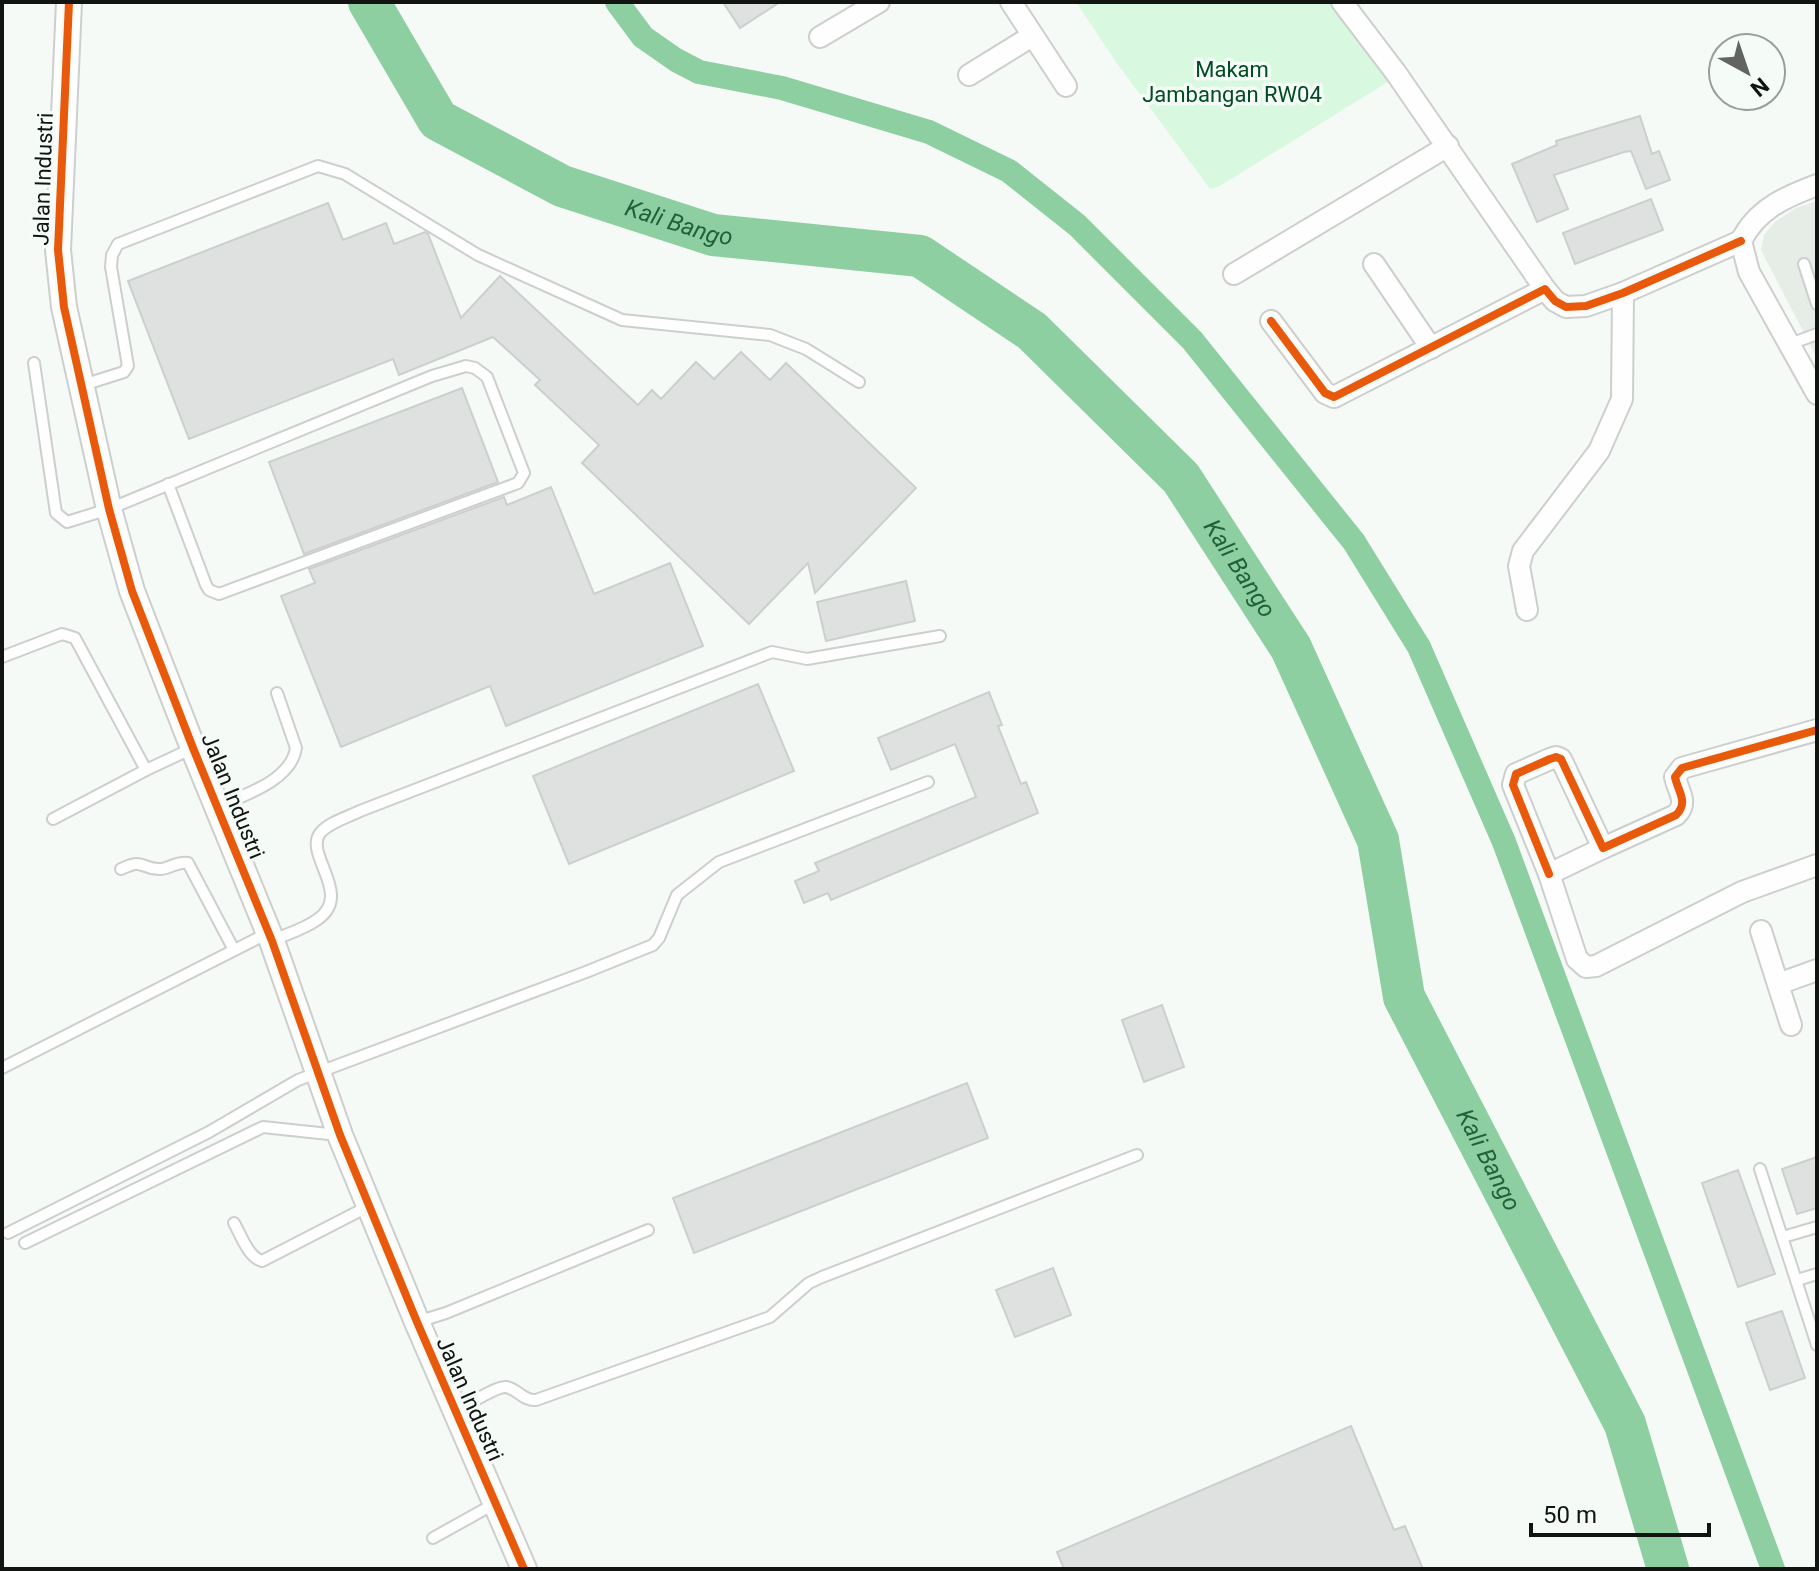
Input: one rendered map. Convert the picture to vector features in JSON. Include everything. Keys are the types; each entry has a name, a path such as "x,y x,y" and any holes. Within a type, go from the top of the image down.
{"street":[{"name":"Jalan Industri","path":"69,2 58,250 64,307 109,509 132,591 271,936 340,1135 524,1569"},
{"path":"820,37 879,2"},
{"path":"1011,2 1066,86"},
{"path":"1342,2 1396,73 1555,301 1575,308 1623,293 1741,241"},
{"path":"969,75 1032,36"},
{"path":"1234,274 1448,146"},
{"path":"1817,185 1770,206 1749,226 1741,241 1749,272 1817,394"},
{"path":"1374,264 1431,348"},
{"path":"1271,321 1325,393 1334,397 1545,289"},
{"path":"1527,610 1519,566 1523,551 1599,451 1622,399 1623,293"},
{"path":"1549,874 1676,815 1684,804 1675,777 1682,768 1817,730"},
{"path":"1603,848 1559,758 1516,774 1513,785 1549,874 1577,959 1591,967 1742,892 1817,865"},
{"path":"1761,931 1791,1025"},
{"path":"1778,984 1817,970"}],"lane":[{"path":"82,386 124,372 128,366 111,267 112,255 118,244 318,166 345,174 501,267 608,315 642,324 770,335 806,349 859,382"},
{"path":"1804,264 1817,304"},
{"path":"1790,344 1817,334"},
{"path":"34,363 56,513 67,522 109,509 168,484 432,376 466,366 475,368 487,377 492,386 524,473 518,483 219,594 209,590 206,585 168,484"},
{"path":"2,657 62,634 75,638 146,770"},
{"path":"2,1068 234,950 319,919 326,911 332,892 317,846 318,838 322,831 360,811 772,652 807,659 940,636"},
{"path":"217,807 283,773 295,756 296,748 277,693"},
{"path":"53,819 193,748"},
{"path":"8,1233 209,1132 318,1071 653,945 677,895 719,862 928,782"},
{"path":"121,869 133,863 162,869 181,862 188,863 234,950"},
{"path":"25,1243 263,1127 340,1135"},
{"path":"456,1411 500,1387 536,1400 770,1317 809,1283 822,1277 1137,1155"},
{"path":"1760,1169 1817,1345"},
{"path":"234,1223 251,1254 262,1261 371,1205"},
{"path":"1783,1237 1817,1227"},
{"path":"417,1322 648,1230"},
{"path":"1797,1280 1817,1274"},
{"path":"433,1538 496,1503"}],"shaded area":[{"path":"1817,201 1817,358 1761,250 1764,235 1776,221 1796,208"}],"green space":[{"name":"Makam Jambangan RW04","path":"1076,2 1333,2 1391,80 1220,186 1210,189 1116,62"}],"building":[{"path":"723,2 780,2 740,28"},
{"path":"1640,116 1652,154 1659,151 1670,180 1646,189 1631,151 1624,152 1554,175 1568,209 1537,222 1512,164 1557,145 1556,141"},
{"path":"1651,199 1663,230 1575,264 1563,233"},
{"path":"328,203 343,240 386,223 394,244 425,232 428,234 461,318 500,276 638,405 652,390 661,399 696,362 714,379 741,352 770,380 786,363 916,488 815,593 808,563 749,624 582,463 599,445 535,385 540,380 493,337 399,375 393,359 189,439 128,281"},
{"path":"462,388 498,482 304,554 269,462"},
{"path":"551,487 594,594 670,563 703,646 506,726 490,686 341,747 281,596 315,583 309,569 504,497 507,505"},
{"path":"906,581 915,621 826,641 817,602"},
{"path":"758,684 794,771 569,864 533,776"},
{"path":"989,692 1002,725 998,726 1021,784 1026,782 1038,813 831,900 828,893 804,903 795,881 819,871 815,863 976,797 955,744 891,770 878,738"},
{"path":"1162,1005 1184,1067 1144,1082 1122,1020"},
{"path":"967,1083 988,1138 694,1253 673,1198"},
{"path":"1817,1157 1817,1208 1797,1214 1782,1169"},
{"path":"1738,1170 1775,1274 1738,1287 1702,1183"},
{"path":"1053,1268 1071,1315 1015,1337 996,1290"},
{"path":"1782,1311 1805,1378 1770,1390 1746,1323"},
{"path":"1351,1426 1394,1530 1405,1526 1423,1569 1064,1569 1057,1552"}],"waterway":[{"name":"Kali Bango","path":"369,2 438,120 562,186 713,235 920,256 1032,331 1181,478 1291,648 1378,840 1404,997 1625,1424 1668,1569"},
{"name":"Kali Bango","path":"617,2 643,37 699,72 782,88 929,132 1009,171 1077,225 1192,340 1354,542 1419,647 1504,842 1773,1569"}],"cycle path":[{"path":"69,2 58,250 64,307 109,509 132,591 272,941 340,1135 524,1569"},
{"path":"1271,321 1325,393 1334,397 1545,289 1555,301 1566,307 1586,306 1741,241"},
{"path":"1549,874 1513,785 1516,774 1550,759 1561,759 1603,848 1676,815 1682,806 1682,797 1675,777 1682,768 1817,730"}]}
